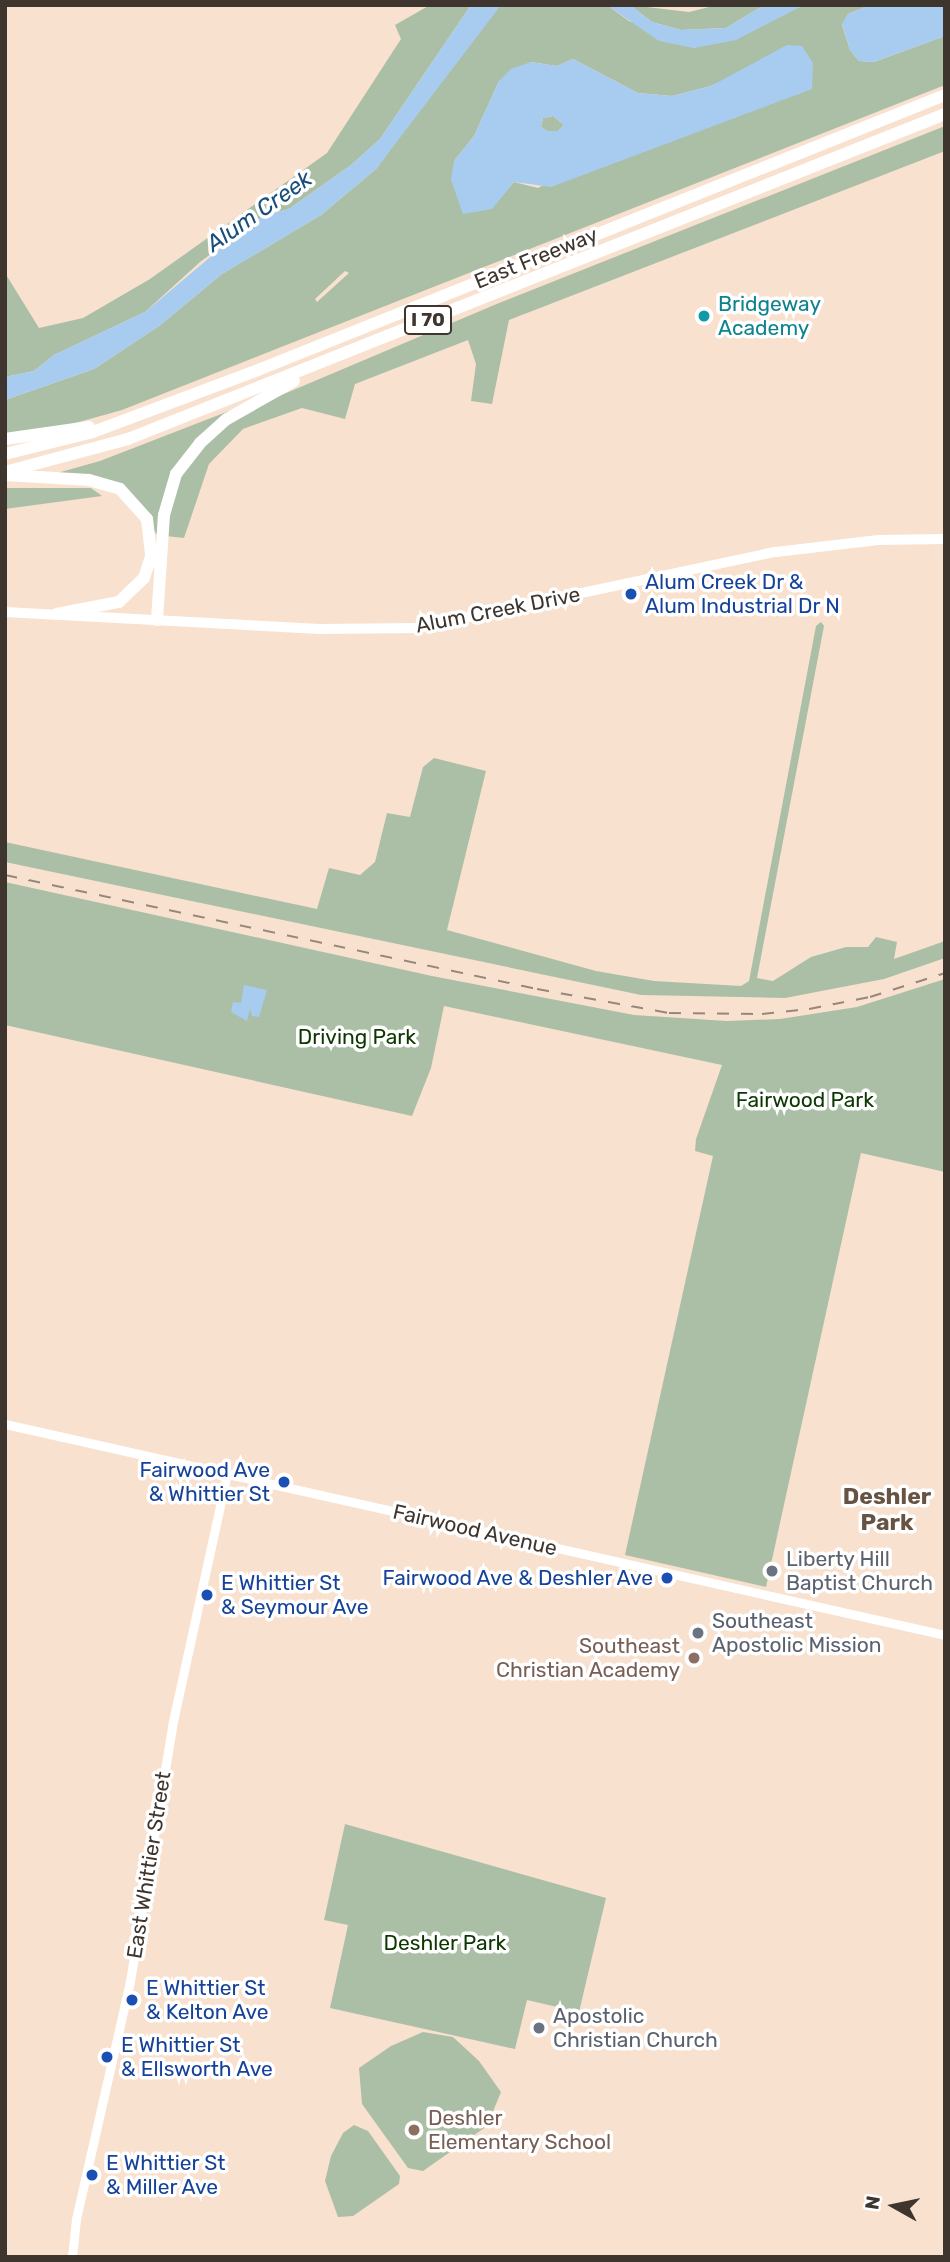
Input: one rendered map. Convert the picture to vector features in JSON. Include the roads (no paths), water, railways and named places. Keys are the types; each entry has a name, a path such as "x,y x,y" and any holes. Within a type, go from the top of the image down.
{"highway":[{"name":"East Freeway","path":"5,454 100,429 945,95"},
{"name":"East Freeway","path":"5,474 119,442 945,114"},
{"path":"158,620 164,515 181,466 210,433 237,412 342,354"},
{"path":"5,439 86,426 100,429"},
{"path":"5,474 89,480 120,489 147,519 152,550 150,610 158,620"},
{"path":"57,614 119,602 144,578 152,550"}],"main road":[{"name":"Alum Creek Drive","path":"5,612 348,630 417,628 794,549 877,540 945,539"}],"street":[{"name":"Fairwood Avenue","path":"5,1424 945,1635"},
{"name":"East Whittier Street","path":"72,2257 130,1982 172,1726 227,1474"}],"water":[{"path":"471,5 501,5 376,169 321,215 222,274 159,326 94,369 5,400 5,377 34,371 54,355 145,312 240,232 263,216 289,209 351,165 380,139"},
{"path":"607,5 630,5 652,22 681,30 726,28 764,5 804,5 736,40 694,48 659,41"},
{"path":"870,5 945,5 945,36 874,62 859,61 850,50 842,24 848,14"},
{"path":"787,45 802,46 813,63 812,89 551,187 514,182 492,209 463,214 451,180 454,161 474,136 499,81 511,69 531,62 557,66 573,59 638,93 672,96 711,86","holes":["553,116 564,125 558,131 547,131 541,127 543,118"]},
{"path":"244,985 267,990 259,1017 252,1016 250,1008 247,1021 231,1012 233,1002 241,1003"}],"railway":[{"path":"5,875 537,989 669,1013 762,1014 809,1009 870,997 945,973"}],"place":[{"name":"Bridgeway Academy","path":"704,316"},
{"name":"Alum Creek Dr & Alum Industrial Dr N","path":"631,594"},
{"name":"Fairwood Ave & Whittier St","path":"284,1482"},
{"name":"Liberty Hill Baptist Church","path":"772,1571"},
{"name":"Fairwood Ave & Deshler Ave","path":"667,1578"},
{"name":"E Whittier St & Seymour Ave","path":"207,1595"},
{"name":"Southeast Apostolic Mission","path":"698,1633"},
{"name":"Southeast Christian Academy","path":"694,1658"},
{"name":"E Whittier St & Kelton Ave","path":"132,2000"},
{"name":"Apostolic Christian Church","path":"539,2028"},
{"name":"E Whittier St & Ellsworth Ave","path":"107,2057"},
{"name":"Deshler Elementary School","path":"414,2130"},
{"name":"E Whittier St & Miller Ave","path":"92,2175"}],"district":[{"name":"Deshler Park","path":"887,1509"}],"water label":[{"name":"Alum Creek","path":"259,211"}],"park label":[{"name":"Driving Park","path":"357,1037"},
{"name":"Fairwood Park","path":"805,1100"}]}
